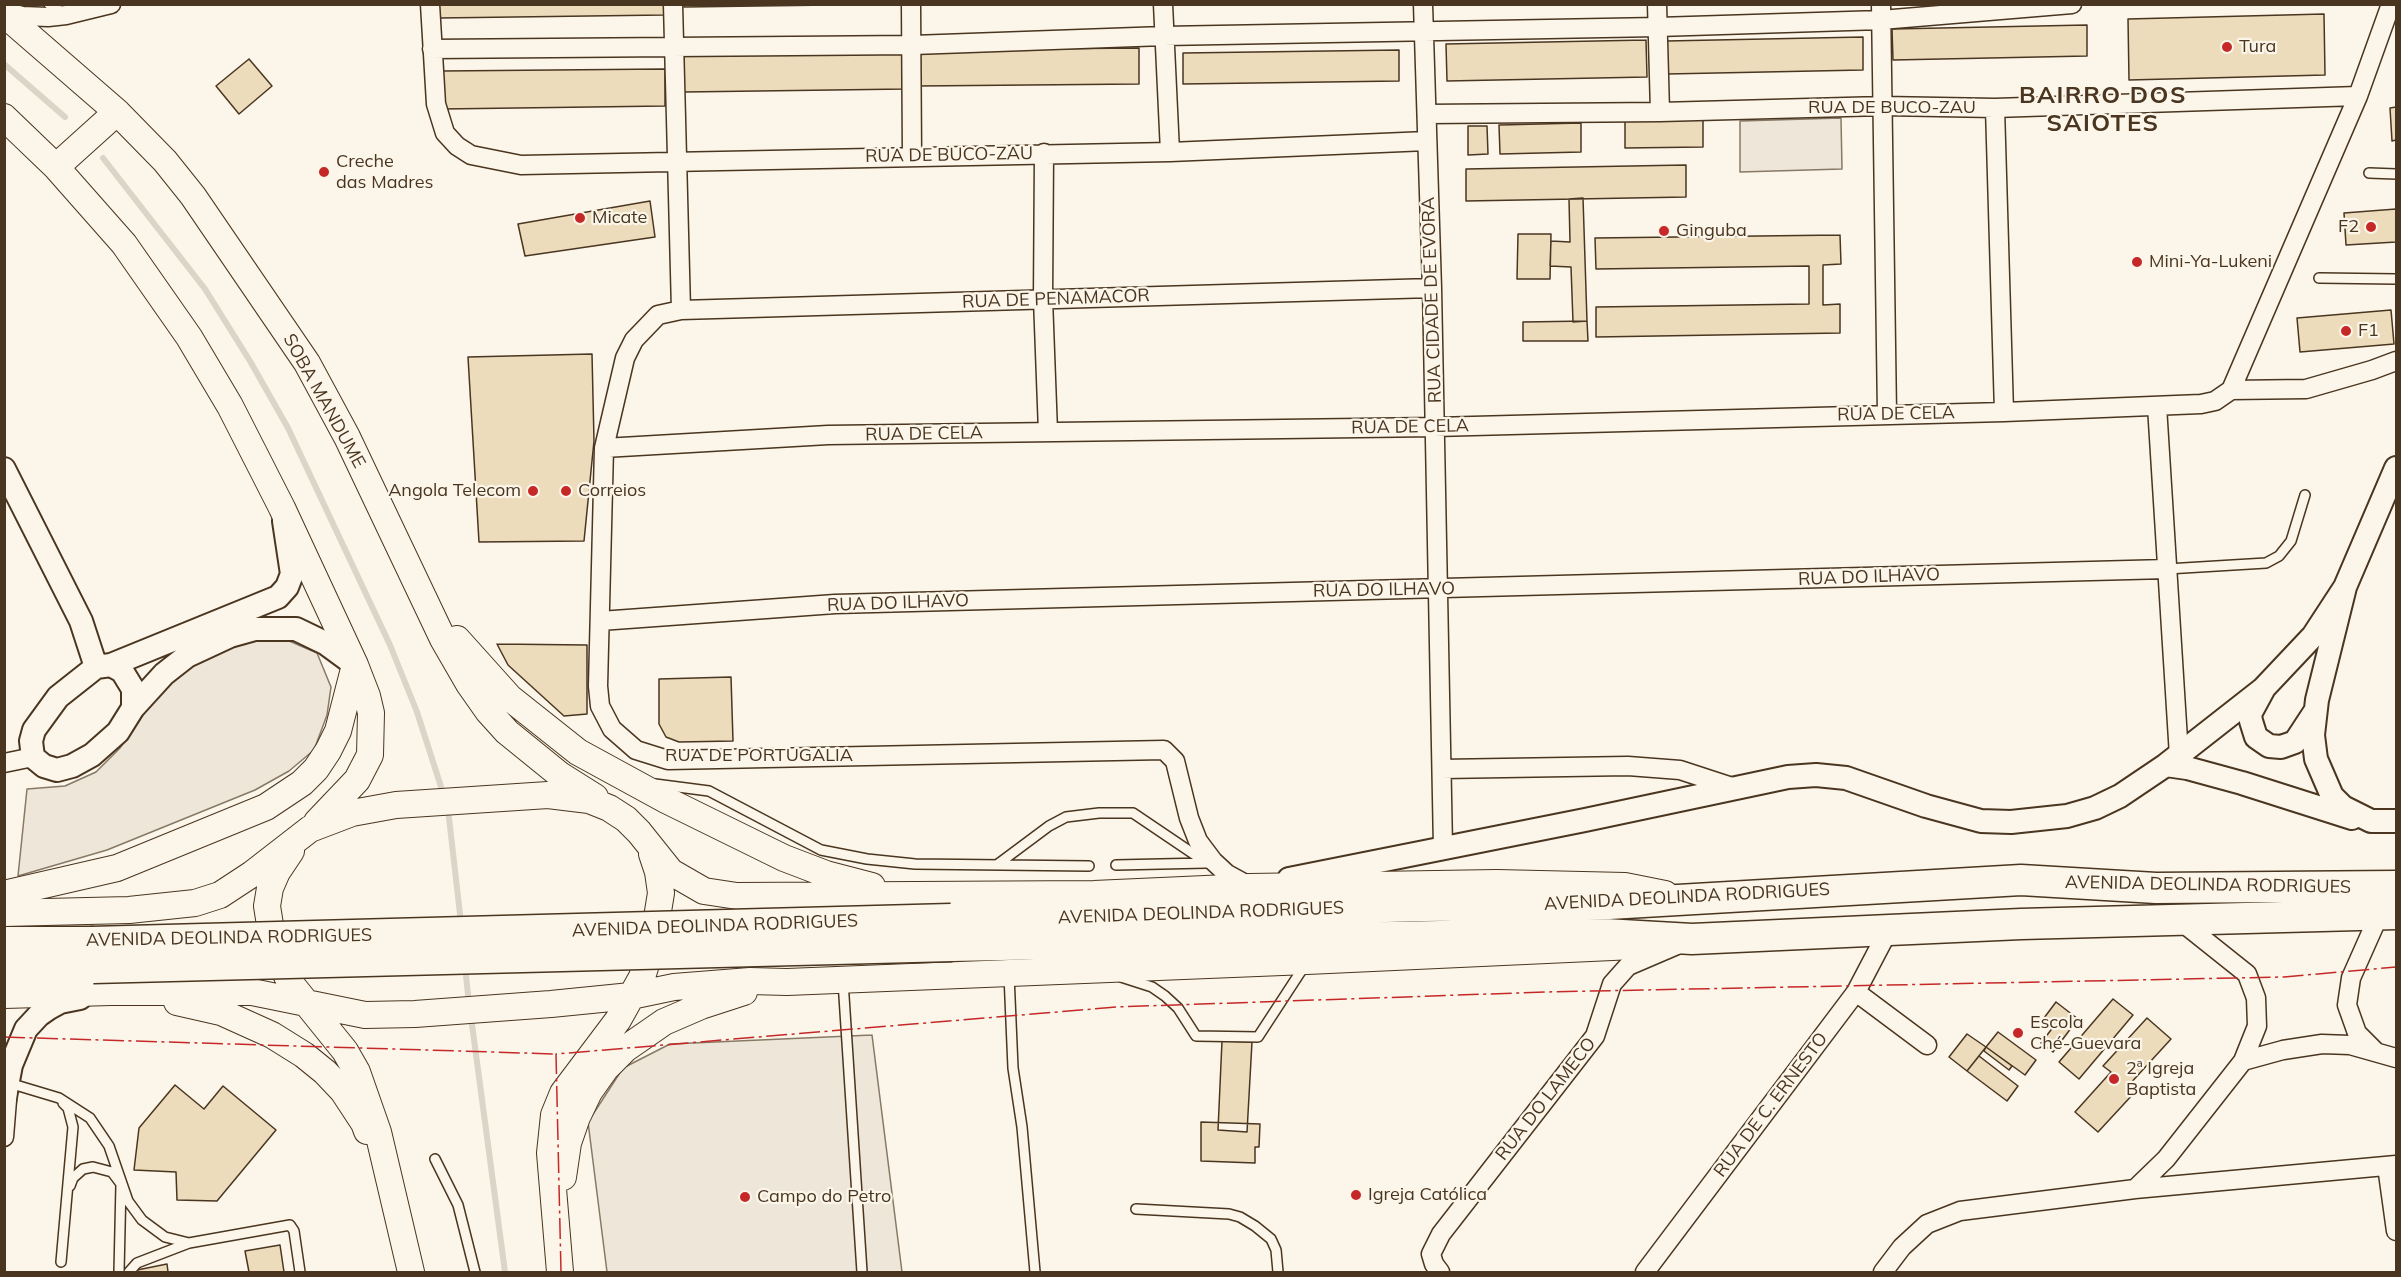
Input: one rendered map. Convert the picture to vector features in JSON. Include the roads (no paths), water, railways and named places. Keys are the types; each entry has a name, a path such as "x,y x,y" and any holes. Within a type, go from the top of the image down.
{"highway":[{"name":"AVENIDA DEOLINDA RODRIGUES","path":"4,970 92,955 953,920 1423,906 1609,904 2021,880 2156,888 2397,886"},
{"name":"AVENIDA DEOLINDA RODRIGUES","path":"953,920 1587,933 1692,939 2021,924 2388,915"},
{"name":"AVENIDA DEOLINDA RODRIGUES","path":"4,942 92,955"}],"main road":[{"name":"SOBA MANDUME","path":"4,12 109,119 165,161 193,196 307,363 347,436 443,639 488,711 531,753 626,819 671,872 704,891 953,920"},
{"path":"4,117 64,160 189,338 230,406 282,508 368,696 371,712 370,755 357,780 287,856 270,888 267,906 274,950 291,984 345,1051 357,1072 378,1132 411,1272"},
{"path":"64,160 109,119"},
{"path":"417,582 452,633 510,698 578,752 744,840 826,874 868,885 953,920 1094,894 1250,887 1508,883 1624,886 1695,899"},
{"path":"4,894 117,868 266,807 302,783 328,751 338,731 355,665"},
{"path":"4,913 129,910 195,903 220,895 252,874 310,829 351,813 396,805 530,796 568,796 589,800 609,808"},
{"path":"560,1272 550,1153 554,1114 563,1093 618,1020 642,977 654,942 660,893 658,872 650,848"},
{"path":"4,995 252,992 336,1011 365,1015 415,1014 631,996 702,984 1613,948 1692,939"},
{"path":"555,1227 568,1143 589,1092 606,1068 625,1049 651,1030 684,1012 732,995 788,982"},
{"path":"111,992 171,1001 221,1012 272,1035 304,1055 344,1091 364,1123 396,1215"}],"street":[{"path":"4,12 22,16 66,15 111,4"},
{"path":"430,4 432,49 912,45 1164,36 1658,27 1881,12 2063,7 2072,4"},
{"path":"672,4 681,310"},
{"path":"911,4 912,156"},
{"path":"1163,4 1170,152"},
{"name":"RUA CIDADE DE EVORA","path":"1423,4 1432,288 1443,847"},
{"path":"1658,4 1660,112"},
{"path":"2391,4 2358,96 2231,390 2307,389 2397,361"},
{"path":"1881,12 1887,414"},
{"name":"RUA DE BUCO-ZAU","path":"432,49 436,104 445,132 457,146 471,155 521,165 1170,152 1427,141"},
{"name":"RUA DE BUCO-ZAU","path":"1427,114 1660,112 1883,106 1995,108 2358,96"},
{"path":"1995,108 2004,412"},
{"path":"1044,153 1043,299 1048,432"},
{"name":"RUA DE PENAMACOR","path":"681,310 1432,288"},
{"name":"RUA DE PORTUGALIA","path":"681,310 658,315 634,340 625,358 604,448 598,686 600,706 612,729 636,750 668,760 1164,750 1175,761 1189,818 1198,841 1211,863 1250,887"},
{"name":"RUA DE CELA","path":"604,448 828,435 1435,427 2004,412 2201,404 2215,401 2231,390"},
{"path":"2157,406 2167,569 2172,760"},
{"path":"1250,887 1788,777 1816,775 1846,778 1954,815 1981,821 2011,822 2067,816 2094,808 2120,796 2172,760 2263,689 2313,636 2345,587 2397,468"},
{"path":"4,469 14,501 104,666 122,671 128,679 135,697 133,708"},
{"path":"282,508 292,574 287,587 278,597 104,666 58,697 34,730 31,741 33,757 44,766 57,770 72,766 92,755 118,732 133,708 164,674 186,656 230,636 255,629 296,629 325,644 355,665"},
{"name":"RUA DO ILHAVO","path":"600,621 836,604 2167,569"},
{"path":"2345,587 2314,713 2316,759 2332,796 2343,807 2371,822"},
{"path":"2263,689 2250,714 2256,737 2269,746 2289,746 2295,742 2314,713"},
{"path":"4,763 33,757"},
{"path":"2172,760 2342,816 2371,822 2397,822"},
{"path":"1442,769 1628,766 1680,770 1732,788"},
{"path":"2378,1054 2358,1033 2347,1005 2351,978 2388,915"},
{"path":"2135,1189 2166,1160 2242,1061 2257,1026 2256,998 2247,974 2178,920"},
{"name":"RUA DE C. ERNESTO","path":"1645,1272 1856,992 1888,931"},
{"name":"RUA DO LAMECO","path":"1440,1272 1431,1254 1442,1234 1595,1036 1612,984 1628,966 1692,939"},
{"path":"4,1137 7,1074 26,1029 39,1015 60,1002 111,992"},
{"path":"1856,992 1927,1045"},
{"path":"2242,1061 2283,1050 2322,1044 2350,1046 2397,1058"},
{"path":"1883,1272 1902,1247 1928,1224 1960,1211 2135,1189 2392,1166 2397,1231"}],"lane":[{"path":"49,4 66,15"},
{"path":"2369,173 2397,174"},
{"path":"2319,278 2397,279"},
{"path":"2167,569 2266,563 2279,556 2291,541 2305,495"},
{"path":"627,780 709,791 821,850 867,859 915,864 1089,866"},
{"path":"998,864 1049,826 1066,817 1098,813 1133,813 1211,863"},
{"path":"1116,865 1211,863"},
{"path":"1092,969 1152,987 1178,1008 1196,1036 1258,1036 1307,961"},
{"path":"1009,973 1013,1068 1022,1127 1035,1272"},
{"path":"842,979 862,1272"},
{"path":"7,1074 59,1098 90,1118 109,1146 128,1201 142,1220 165,1237 189,1243"},
{"path":"59,1098 68,1108 73,1127 61,1262"},
{"path":"435,1159 458,1205 475,1272"},
{"path":"67,1194 73,1178 83,1169 93,1167 112,1172 121,1184 120,1272"},
{"path":"1136,1209 1229,1214 1240,1217 1271,1239 1276,1250 1278,1272"},
{"path":"129,1272 137,1263 189,1243 290,1225 294,1231 300,1272"}],"waterway":[{"path":"4,64 65,117"},
{"path":"103,158 205,289 288,428 390,645 417,712 444,796"},
{"path":"448,809 461,923"},
{"path":"465,966 469,1004"},
{"path":"471,1017 505,1272"}],"place":[{"name":"Tura","path":"2227,47"},
{"name":"Creche das Madres","path":"324,172"},
{"name":"Micate","path":"580,218"},
{"name":"F2","path":"2371,227"},
{"name":"Ginguba","path":"1664,231"},
{"name":"Mini-Ya-Lukeni","path":"2137,262"},
{"name":"F1","path":"2346,331"},
{"name":"Angola Telecom","path":"533,491"},
{"name":"Correios","path":"566,491"},
{"name":"Escola Ché-Guevara","path":"2018,1033"},
{"name":"2ª Igreja Baptista","path":"2114,1079"},
{"name":"Igreja Católica","path":"1356,1195"},
{"name":"Campo do Petro","path":"745,1197"}],"district":[{"name":"BAIRRO DOS SAIOTES","path":"2103,110"}]}
